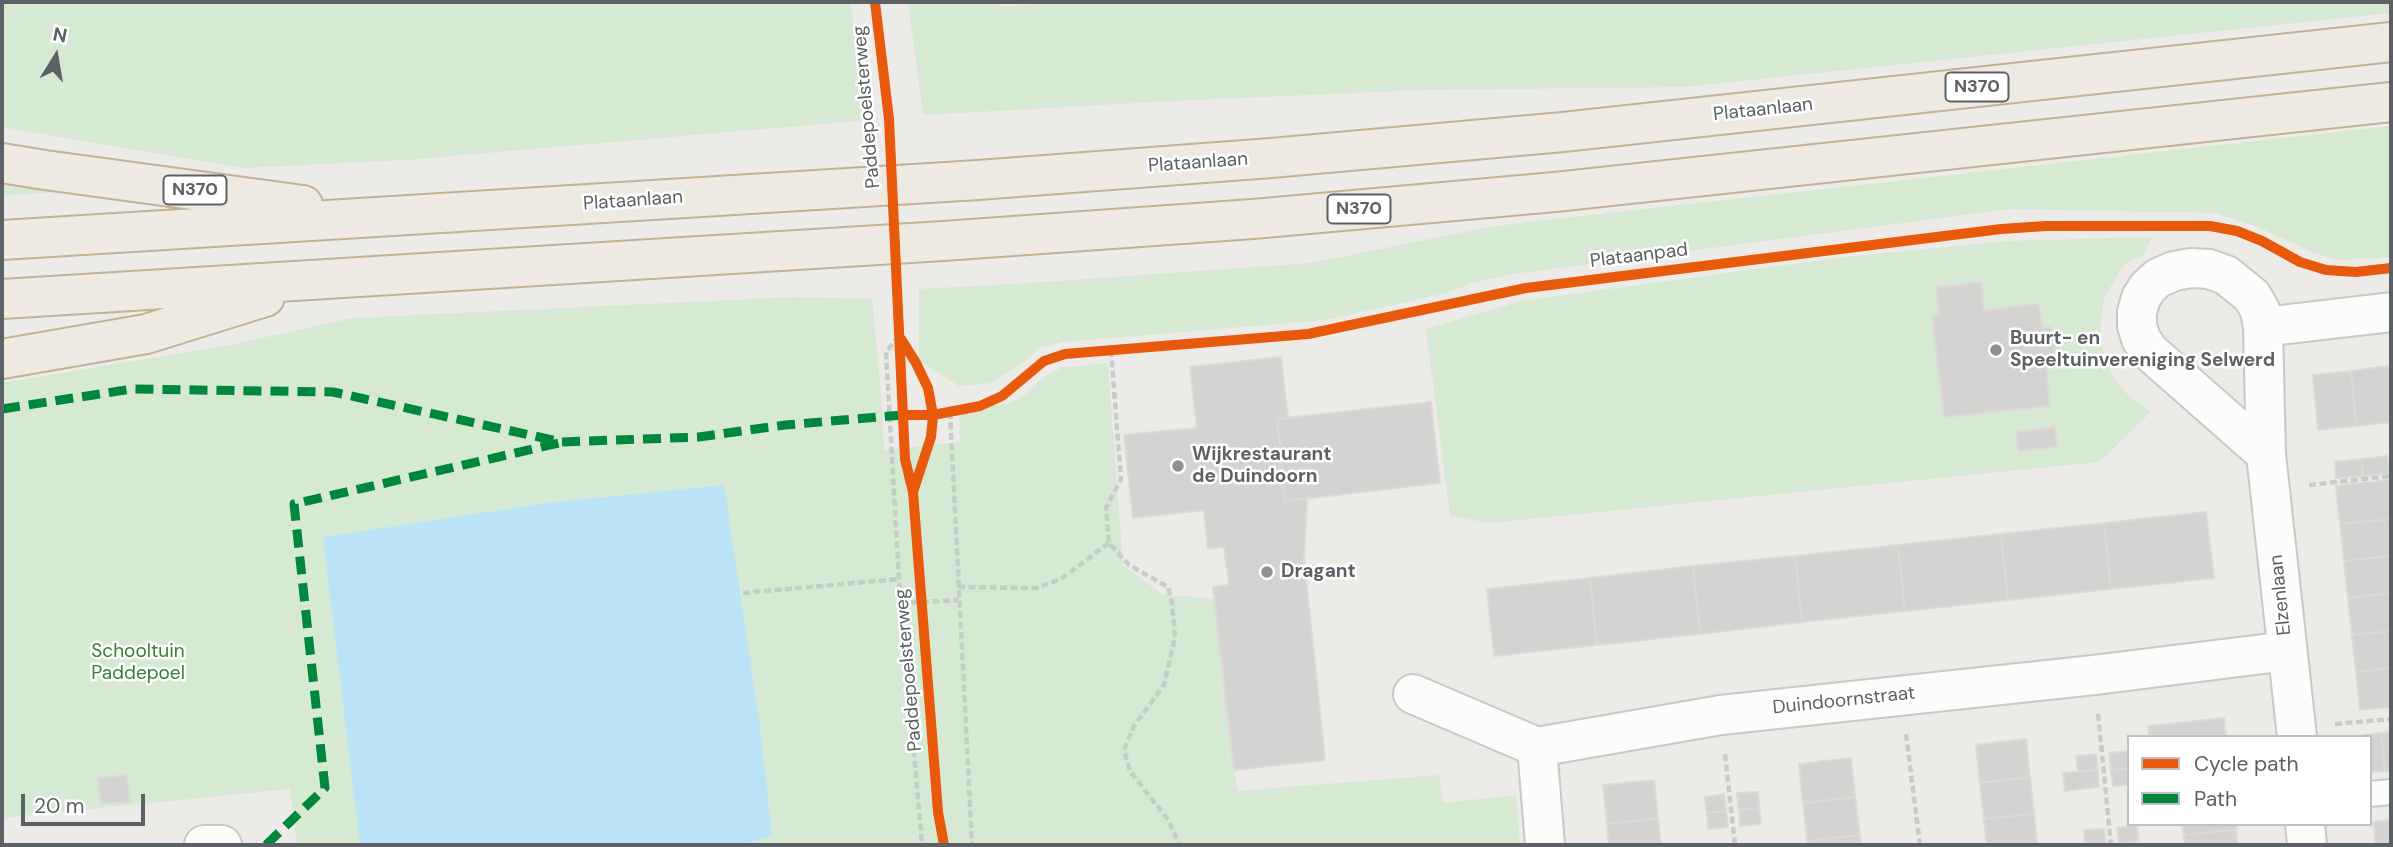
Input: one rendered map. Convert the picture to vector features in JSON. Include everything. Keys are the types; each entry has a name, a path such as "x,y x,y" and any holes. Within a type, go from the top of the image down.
{"highway":[{"name":"Plataanlaan","path":"2,240 978,180 1271,158 1563,132 2391,42"},
{"name":"N370","path":"2,299 1253,219 1583,189 2391,102"},
{"name":"N370","path":"2,163 389,216"},
{"name":"N370","path":"2,359 146,334 324,279"}],"street":[{"name":"Elzenlaan","path":"2268,471 2149,351 2139,333 2137,312 2140,298 2158,278 2174,271 2209,269 2226,275 2252,296 2260,310 2263,327 2268,471 2296,732"},
{"path":"2263,327 2391,312"},
{"name":"Duindoornstraat","path":"1538,747 1721,715 2094,675 2287,651"},
{"path":"1413,694 1538,747 1545,845"},
{"path":"2305,826 2307,845"}],"lane":[{"path":"2372,794 2391,792"}],"path":[{"path":"899,323 901,344 886,352 898,579 922,845"},
{"path":"1125,349 1106,350 1121,479 1106,508 1109,543 1129,565 1168,587 1175,637 1164,685 1134,726 1124,750 1130,771 1169,821 1179,845"},
{"path":"950,412 971,845"},
{"path":"2268,471 2391,476"},
{"path":"958,587 1036,588 1061,579 1109,543"},
{"path":"743,593 898,579"},
{"path":"901,603 921,596 958,600"},
{"path":"2094,675 2111,845"},
{"path":"1902,695 1920,845"},
{"path":"1721,715 1735,845"},
{"path":"2296,732 2391,719"}],"green space":[{"path":"2,2 850,2 868,120 406,160 243,168 2,127"},
{"path":"908,2 997,2 1000,7 1060,2 2391,2 2391,13 1684,87 1423,90 923,115"},
{"path":"2391,126 2391,257 2339,260 2311,252 2261,228 2216,213 2010,209 1513,274 1472,283 1447,293 1324,320 1063,342 1040,348 991,383 959,386 919,360 919,289 1311,263 1519,223"},
{"path":"2,176 89,190 2,196"},
{"path":"2152,237 2143,256 2129,261 2105,296 2100,338 2114,379 2128,395 2151,412 2099,462 1490,523 1450,516 1426,329 1521,301 1845,257 2008,241"},
{"name":"Schooltuin Paddepoel","path":"794,297 872,299 884,450 960,442 959,408 1008,404 1060,368 1108,363 1123,565 1162,594 1215,599 1237,791 1439,775 1443,803 1516,795 1520,845 297,845 290,789 2,818 2,383 230,345 353,318"}],"water":[{"path":"724,485 760,727 772,836 741,845 360,845 323,537 548,503"}],"building":[{"name":"Buurt- en Speeltuinvereniging Selwerd","path":"1981,282 1984,310 2039,304 2042,328 2051,327 2055,341 2054,355 2045,356 2050,406 1944,417 1932,316 1940,314 1936,287"},
{"name":"Dragant","path":"1281,357 1288,418 1277,419 1285,501 1307,499 1304,559 1325,760 1234,770 1213,587 1229,585 1224,547 1208,549 1204,510 1133,518 1124,435 1197,428 1190,367"},
{"path":"2389,366 2391,422 2356,426 2351,371"},
{"path":"2351,371 2356,426 2318,430 2313,375"},
{"path":"1431,402 1440,483 1285,501 1277,419"},
{"path":"2055,427 2057,447 2018,451 2016,432"},
{"path":"2387,456 2389,473 2363,476 2361,459"},
{"path":"2361,459 2363,476 2336,478 2335,462"},
{"path":"2389,480 2391,519 2340,524 2336,486"},
{"path":"2206,512 2214,578 2111,589 2104,523"},
{"path":"2391,519 2391,556 2344,561 2340,524"},
{"path":"2104,523 2111,589 2008,600 2001,534"},
{"path":"2001,534 2008,600 1905,611 1898,545"},
{"path":"1898,545 1905,611 1802,622 1795,556"},
{"path":"1795,556 1802,622 1700,634 1693,566"},
{"path":"2391,556 2391,593 2348,598 2344,561"},
{"path":"1693,566 1700,634 1597,645 1590,578"},
{"path":"1590,578 1597,645 1494,656 1487,589"},
{"path":"2391,593 2391,631 2352,635 2348,598"},
{"path":"2391,631 2391,668 2356,672 2352,635"},
{"path":"2391,668 2391,707 2360,710 2356,672"},
{"path":"2224,718 2226,735 2149,735 2148,726"},
{"path":"2391,732 2391,770 2385,771 2381,733"},
{"path":"2381,733 2385,771 2372,772 2372,735 2363,735"},
{"path":"2026,739 2030,777 1980,783 1976,745"},
{"path":"2127,751 2127,768 2111,770 2109,753"},
{"path":"2096,754 2098,770 2078,772 2076,756"},
{"path":"1851,758 1855,797 1803,803 1799,764"},
{"path":"2127,768 2127,785 2113,786 2111,770"},
{"path":"2098,770 2099,787 2065,791 2063,773"},
{"path":"127,775 130,802 101,804 98,778"},
{"path":"2030,777 2034,814 1984,819 1980,783"},
{"path":"1654,780 1658,818 1607,824 1603,785"},
{"path":"1758,792 1759,808 1739,810 1737,793"},
{"path":"1724,794 1726,811 1707,813 1705,797"},
{"path":"1855,797 1860,835 1807,841 1803,803"},
{"path":"1759,808 1761,824 1740,826 1739,810"},
{"path":"1726,811 1728,827 1708,829 1707,813"},
{"path":"2034,814 2037,845 1987,845 1984,819"},
{"path":"1658,818 1661,845 1609,845 1607,824"},
{"path":"2391,820 2391,845 2376,845 2373,822"},
{"path":"2137,826 2139,841 2119,844 2117,828"},
{"path":"2182,826 2236,826 2236,830 2184,835"},
{"path":"2104,829 2106,844 2085,845 2084,830"},
{"path":"2236,830 2238,845 2185,845 2184,835"},
{"path":"1860,835 1861,845 1808,845 1807,841"}],"marked path":[{"path":"2,409 132,389 333,392 562,442 699,437 785,425 903,415"},
{"path":"266,845 325,788 294,504 559,443"}],"cycle path":[{"name":"Paddepoelsterweg","path":"875,2 889,119 905,459 913,492 938,812 944,845"},
{"name":"Plataanpad","path":"903,415 933,415 980,406 1002,396 1044,361 1065,354 1308,334 1526,288 2001,229 2046,226 2210,226 2237,231 2300,262 2326,270 2356,272 2391,268"},
{"path":"901,339 928,388 933,415 931,437 913,492"}],"place":[{"name":"Buurt- en Speeltuinvereniging Selwerd","path":"1996,350"},
{"name":"Wijkrestaurant de Duindoorn","path":"1178,466"},
{"name":"Dragant","path":"1267,572"}]}
